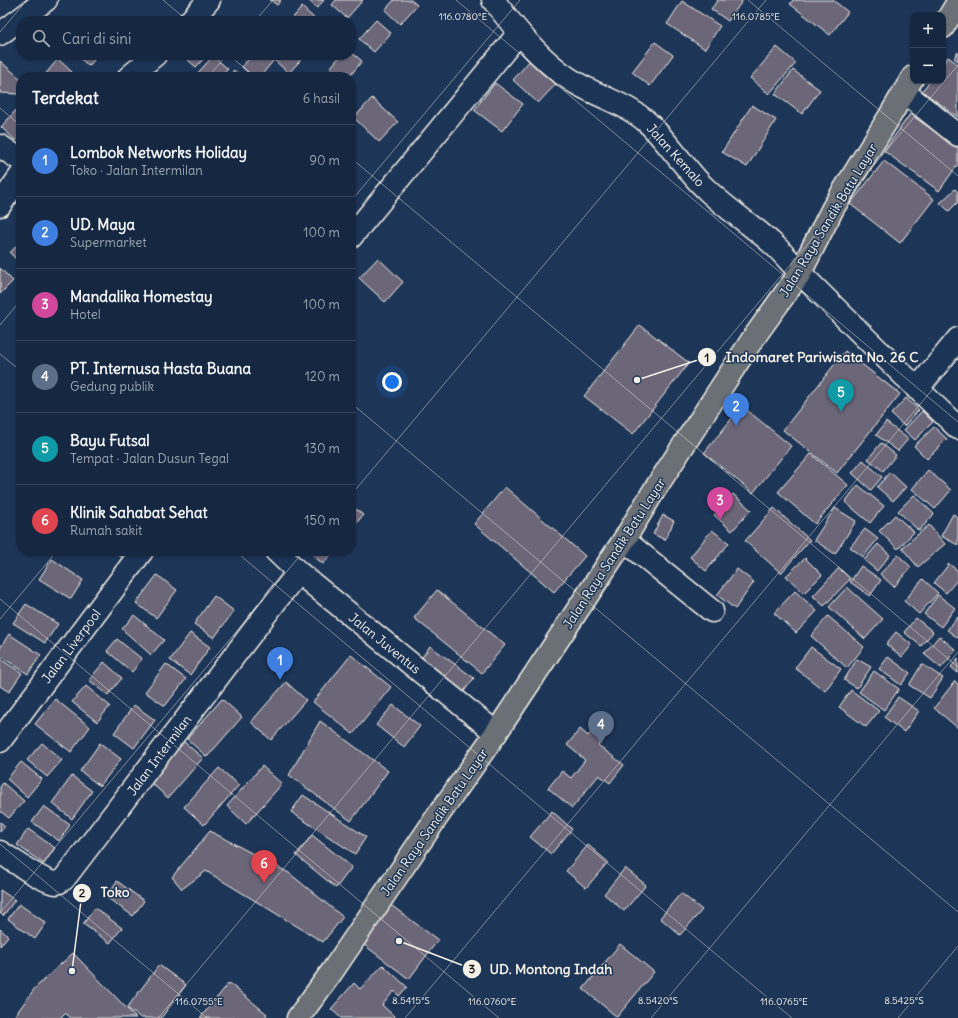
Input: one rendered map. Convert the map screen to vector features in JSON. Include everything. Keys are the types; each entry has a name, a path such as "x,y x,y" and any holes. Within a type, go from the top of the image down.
{"main road":[{"path":"946,22 958,2"},
{"name":"Jalan Raya Sandik Batu Layar","path":"298,1018 496,733 624,540 655,489 752,340 800,273 833,208 908,85"}],"street":[{"path":"24,16 46,0"},
{"path":"195,16 209,0"},
{"name":"Jalan Kemalo","path":"493,0 519,33 551,66 586,89 620,104 648,123 660,135 695,179 774,245 800,273 958,428"},
{"path":"0,34 16,22"},
{"path":"356,231 519,33"},
{"path":"135,72 149,60"},
{"path":"908,85 958,136"},
{"path":"0,146 16,157"},
{"path":"0,205 16,182"},
{"path":"917,389 958,339"},
{"path":"624,540 712,611"},
{"name":"Jalan Liverpool","path":"4,727 138,556"},
{"name":"Jalan Juventus","path":"281,556 298,572 496,733"},
{"name":"Jalan Intermilan","path":"0,852 51,882 57,883 64,879 298,572"}],"building":[{"path":"270,0 281,0 277,5"},
{"path":"308,0 324,0 317,8"},
{"path":"336,0 363,0 349,16 345,16 332,5"},
{"path":"394,0 411,0 417,5 400,24 385,10"},
{"path":"718,0 743,0 728,21 711,9"},
{"path":"793,0 833,0 848,12 830,35 790,4"},
{"path":"682,1 720,26 705,49 667,24"},
{"path":"302,7 312,16 294,16"},
{"path":"376,20 391,33 374,52 359,39"},
{"path":"655,42 673,55 650,86 632,72"},
{"path":"777,47 796,63 769,94 750,78"},
{"path":"958,52 958,61 954,58"},
{"path":"356,56 362,61 353,72 335,72 330,68 337,60 356,60"},
{"path":"948,57 958,64 958,117 922,91 928,84 946,84 946,60"},
{"path":"531,59 557,83 538,103 513,80"},
{"path":"57,60 59,60 72,72 47,72"},
{"path":"82,60 94,60 89,66"},
{"path":"188,60 202,60 196,67"},
{"path":"209,60 218,60 228,69 225,72 199,72"},
{"path":"248,60 273,61 264,72 248,72 242,67"},
{"path":"274,60 301,60 290,72 288,72"},
{"path":"0,61 16,75 16,94 0,93"},
{"path":"793,70 820,90 802,114 775,94"},
{"path":"495,83 523,104 502,131 474,110"},
{"path":"372,98 398,122 379,142 356,120 356,116"},
{"path":"752,105 776,120 747,167 722,152"},
{"path":"16,110 16,141 1,127"},
{"path":"910,114 958,148 958,164 939,191 884,151"},
{"path":"884,161 934,199 900,243 850,204"},
{"path":"955,189 958,192 958,202 949,211 940,203"},
{"path":"16,190 16,202 10,196"},
{"path":"16,246 16,259 10,253"},
{"path":"378,258 403,282 385,302 359,278"},
{"path":"0,268 13,281 0,294"},
{"path":"640,325 689,363 633,434 584,396"},
{"path":"845,351 900,394 837,473 783,430"},
{"path":"906,398 919,410 904,426 891,414"},
{"path":"742,406 791,446 753,493 704,453"},
{"path":"922,411 933,422 915,440 904,430"},
{"path":"886,422 908,439 898,451 876,435"},
{"path":"934,427 947,439 927,459 914,446"},
{"path":"881,443 896,455 883,471 868,459"},
{"path":"811,454 848,485 815,524 778,492"},
{"path":"863,460 882,477 871,490 852,473"},
{"path":"928,470 951,490 935,509 912,489"},
{"path":"890,472 906,487 893,501 877,487"},
{"path":"858,485 884,506 870,523 845,502"},
{"path":"505,487 585,556 554,592 474,524"},
{"path":"733,494 751,510 732,531 714,515"},
{"path":"914,495 934,514 919,531 898,511"},
{"path":"774,508 810,540 781,573 745,541"},
{"path":"835,508 856,521 835,554 814,540"},
{"path":"356,509 363,515 356,524"},
{"path":"953,514 958,517 958,545 941,536"},
{"path":"663,515 674,521 665,540 653,534"},
{"path":"895,515 914,532 898,549 879,531"},
{"path":"929,525 945,544 918,567 902,548"},
{"path":"865,529 878,539 863,557 850,547"},
{"path":"712,530 729,543 706,571 690,557"},
{"path":"878,544 890,555 877,571 864,560"},
{"path":"898,555 911,567 894,587 880,574"},
{"path":"314,556 330,556 323,564"},
{"path":"805,558 822,575 804,593 786,576"},
{"path":"52,559 83,580 71,599 39,579"},
{"path":"949,564 958,571 958,579 946,593 934,583"},
{"path":"861,566 881,580 870,596 850,582"},
{"path":"839,568 850,579 824,606 813,596"},
{"path":"737,569 754,582 735,609 717,595"},
{"path":"157,575 177,590 156,618 136,603"},
{"path":"923,579 938,593 919,614 904,601"},
{"path":"847,587 883,619 865,639 829,607"},
{"path":"437,590 505,645 482,673 414,618"},
{"path":"795,591 817,611 796,633 774,613"},
{"path":"938,595 955,608 941,627 924,614"},
{"path":"214,596 234,611 214,638 194,624"},
{"path":"26,604 58,624 45,643 13,623"},
{"path":"134,615 164,640 151,655 122,629"},
{"path":"828,616 864,647 847,668 811,636"},
{"path":"958,617 958,638 947,630"},
{"path":"916,618 933,632 921,646 904,632"},
{"path":"896,632 912,645 902,657 886,644"},
{"path":"190,633 210,647 190,675 170,660"},
{"path":"9,634 41,655 28,674 0,656 0,648"},
{"path":"939,636 956,650 941,668 924,654"},
{"path":"117,639 142,659 132,672 107,651"},
{"path":"430,646 474,678 459,698 416,666"},
{"path":"811,647 841,669 825,691 795,668"},
{"path":"351,655 391,687 353,734 313,702"},
{"path":"888,657 910,673 901,685 879,669"},
{"path":"958,658 958,673 951,667"},
{"path":"0,659 22,673 9,692 0,686"},
{"path":"857,659 871,667 857,688 844,680"},
{"path":"104,662 122,678 108,695 89,680"},
{"path":"166,664 186,679 165,706 145,692"},
{"path":"922,664 943,678 930,698 909,685"},
{"path":"874,671 899,689 884,710 859,692"},
{"path":"955,681 958,684 958,728 934,708"},
{"path":"286,682 306,700 271,740 251,722"},
{"path":"86,686 110,706 97,722 72,702"},
{"path":"851,690 879,711 866,727 839,707"},
{"path":"898,697 919,711 904,732 884,717"},
{"path":"55,699 90,727 71,752 35,724"},
{"path":"222,699 242,717 207,757 187,739"},
{"path":"134,705 155,720 134,748 114,733"},
{"path":"393,705 420,726 404,747 376,725"},
{"path":"320,721 388,771 351,821 289,775"},
{"path":"596,726 606,734 598,745 624,765 610,783 599,775 572,808 548,788 562,771 571,778 585,760 567,745 580,729 588,736"},
{"path":"183,741 203,758 168,798 148,780"},
{"path":"42,743 62,760 47,777 27,760"},
{"path":"100,743 121,759 100,786 80,771"},
{"path":"21,762 42,779 27,797 7,779"},
{"path":"262,766 282,784 246,824 227,806"},
{"path":"219,768 239,785 204,825 184,807"},
{"path":"72,776 92,791 72,819 52,803"},
{"path":"3,783 24,801 9,818 0,811 0,787"},
{"path":"303,795 366,837 355,854 291,812"},
{"path":"44,806 70,825 59,841 32,822"},
{"path":"552,811 572,829 551,854 530,837"},
{"path":"0,822 5,826 0,832"},
{"path":"28,829 55,848 44,864 17,845"},
{"path":"210,831 289,873 343,917 323,942 206,871 182,889 172,877"},
{"path":"312,835 352,867 336,888 296,855"},
{"path":"588,845 608,862 586,888 566,871"},
{"path":"625,868 646,885 624,911 604,894"},
{"path":"117,881 144,901 133,916 106,897"},
{"path":"0,890 15,900 3,916 0,913"},
{"path":"681,893 702,910 680,935 660,918"},
{"path":"388,903 438,940 409,979 359,941"},
{"path":"19,904 46,923 35,939 8,919"},
{"path":"95,908 122,928 110,943 83,924"},
{"path":"0,929 8,936 0,946"},
{"path":"620,944 654,972 617,1017 583,989"},
{"path":"73,953 136,1018 71,1018 65,1013 60,1018 13,1018 35,988"},
{"path":"159,965 186,985 161,1018 141,1018 127,1008"},
{"path":"383,965 407,987 399,996 394,991 382,1005 396,1018 341,1018 331,1009 354,983 360,989"},
{"path":"229,983 267,1014 264,1018 200,1018"}],"place":[{"name":"Indomaret Pariwisata No. 26 C","path":"637,380"},
{"name":"Bayu Futsal","path":"841,412"},
{"name":"UD. Maya","path":"736,426"},
{"name":"Mandalika Homestay","path":"720,520"},
{"name":"Lombok Networks Holiday","path":"280,680"},
{"name":"PT. Internusa Hasta Buana","path":"601,744"},
{"name":"Klinik Sahabat Sehat","path":"264,883"},
{"name":"UD. Montong Indah","path":"399,941"},
{"name":"Toko","path":"72,971"}]}
